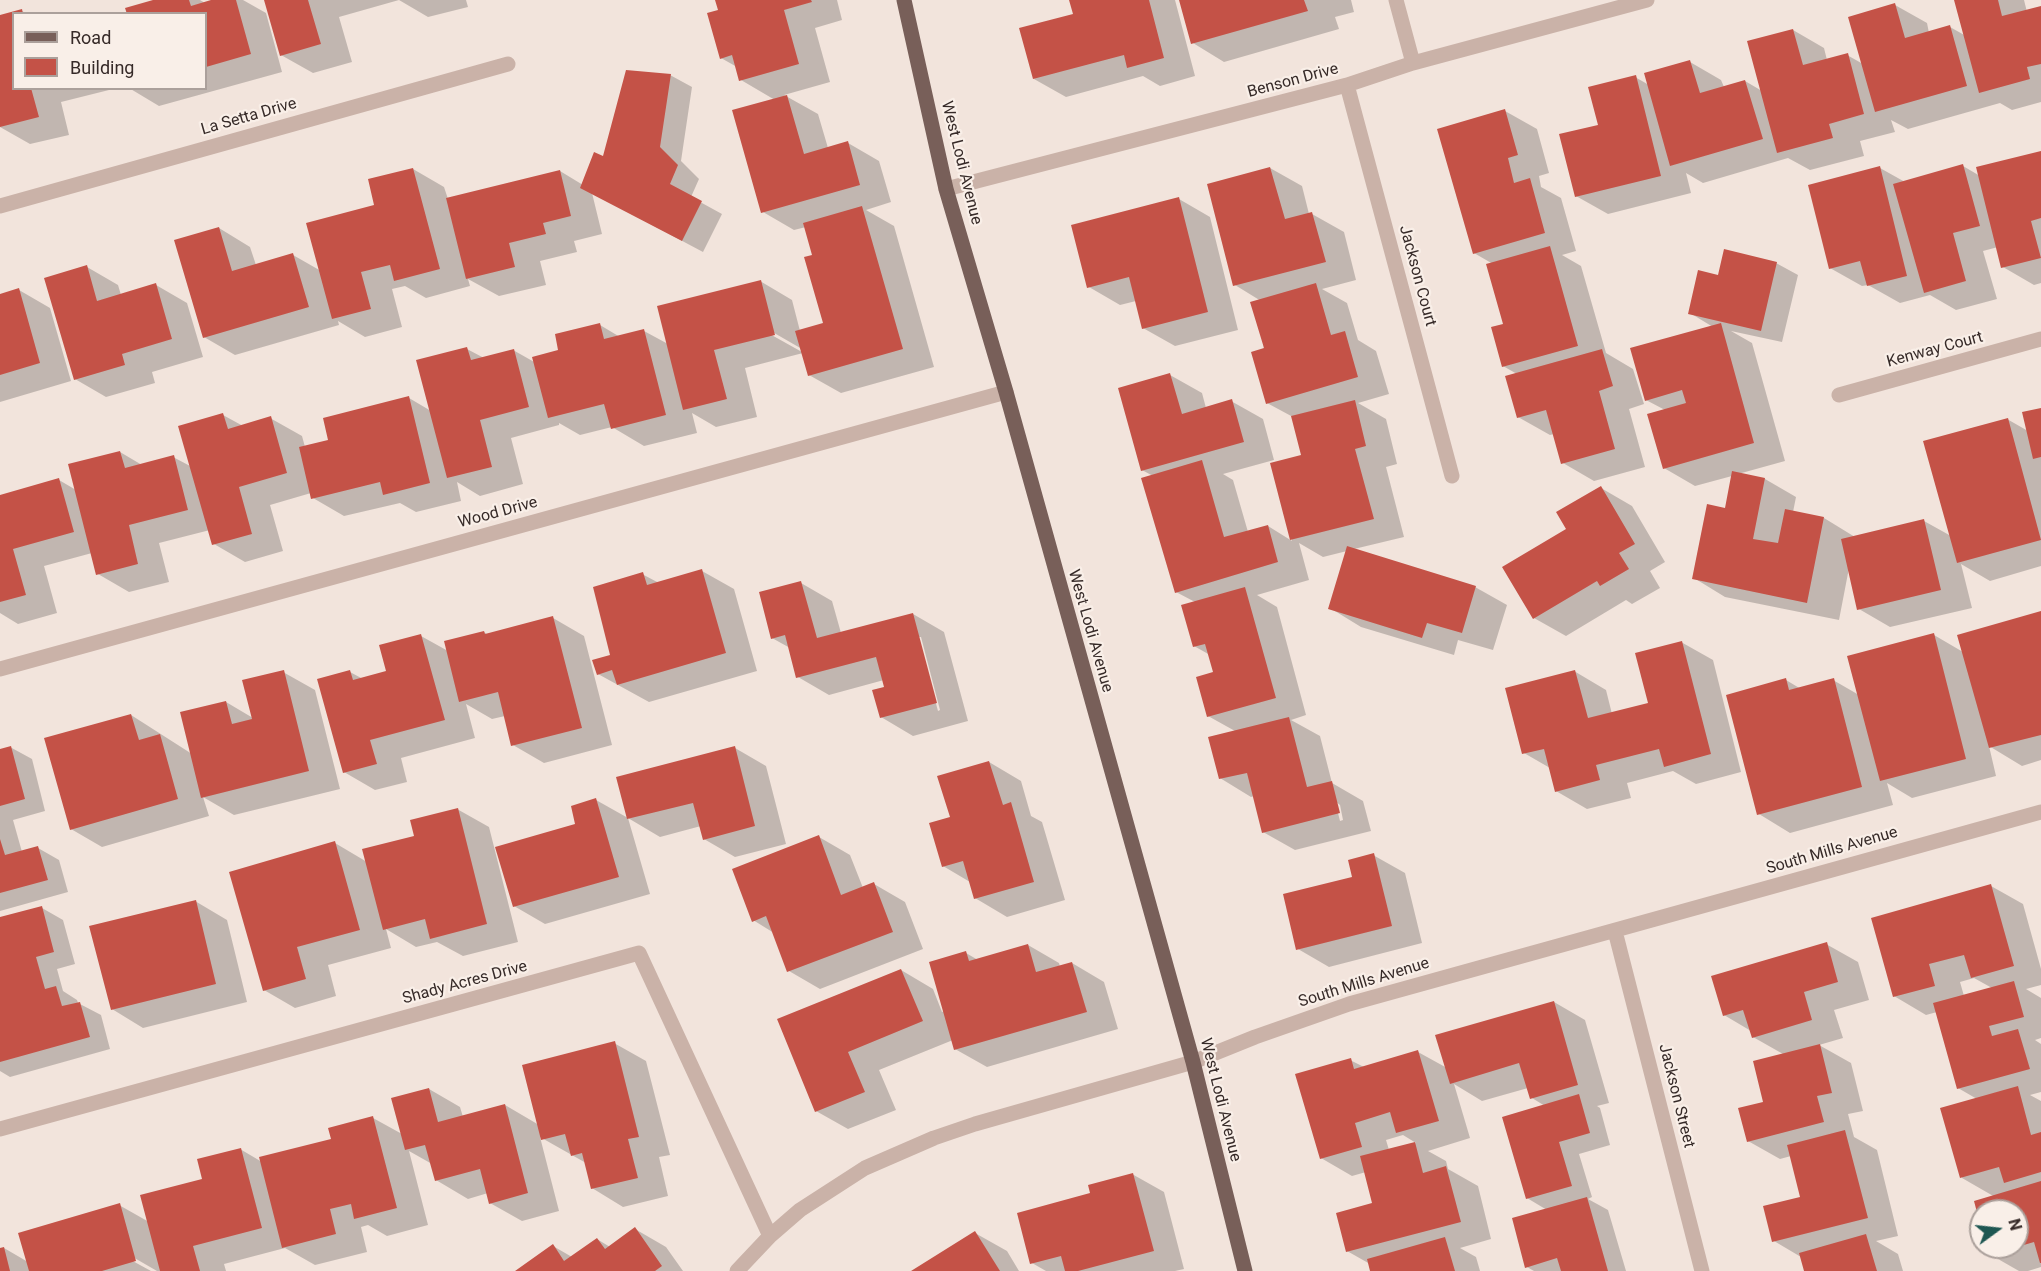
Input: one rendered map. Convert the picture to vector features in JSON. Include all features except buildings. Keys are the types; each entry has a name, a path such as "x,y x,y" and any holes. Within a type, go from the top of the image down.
{"main road":[{"name":"West Lodi Avenue","path":"904,0 946,189 1006,392 1192,1062 1245,1271"}],"street":[{"path":"1396,0 1413,63"},
{"name":"Benson Drive","path":"946,189 1347,85 1413,63 1647,0"},
{"name":"La Setta Drive","path":"0,206 508,64"},
{"name":"Jackson Court","path":"1347,85 1452,476"},
{"name":"Kenway Court","path":"1839,395 2041,339"},
{"name":"Wood Drive","path":"0,669 1006,392"},
{"name":"South Mills Avenue","path":"737,1271 770,1236 800,1210 865,1168 895,1153 975,1124 1192,1062 1349,1004 2041,812"},
{"name":"Jackson Street","path":"1615,931 1702,1271"},
{"name":"Shady Acres Drive","path":"0,1129 639,953 770,1236"}]}
